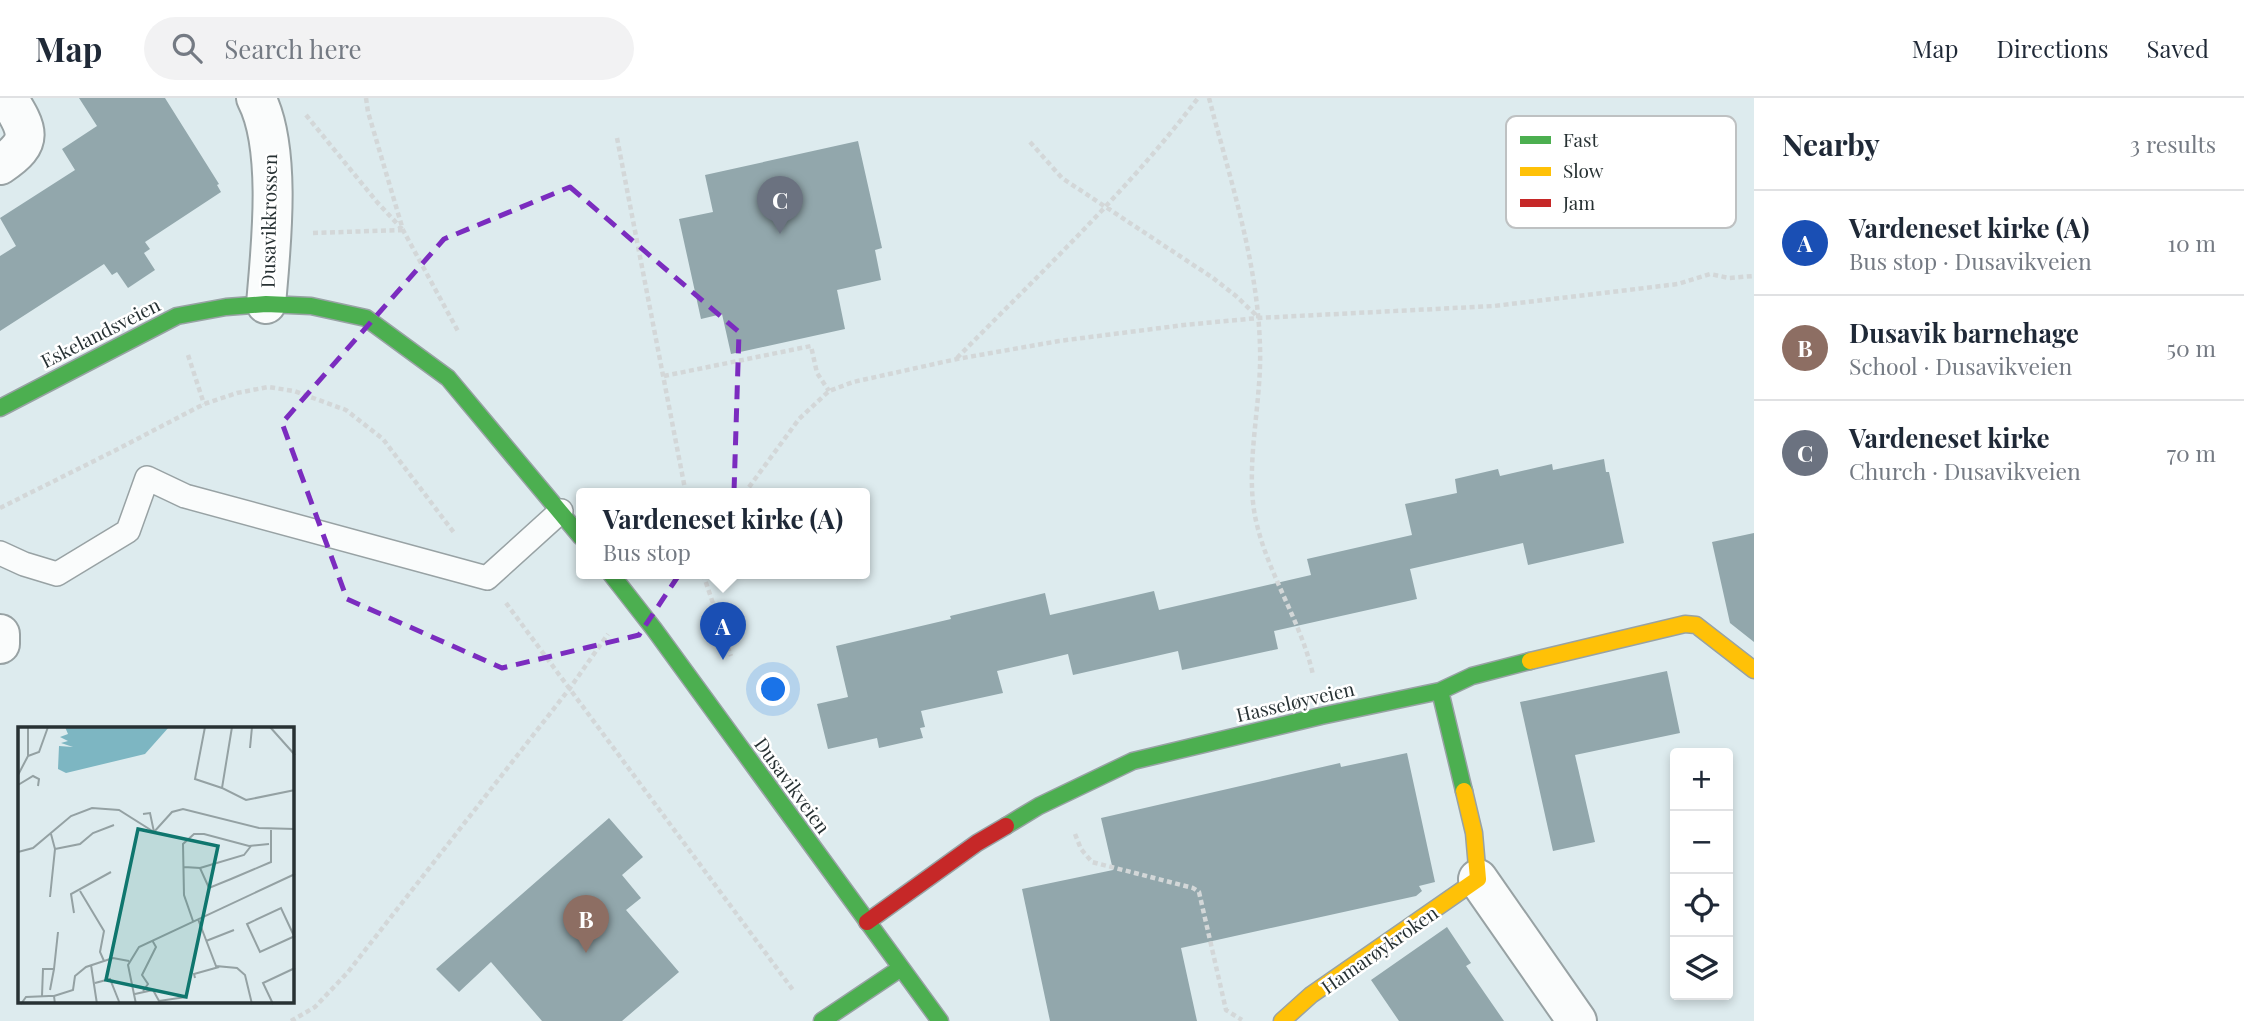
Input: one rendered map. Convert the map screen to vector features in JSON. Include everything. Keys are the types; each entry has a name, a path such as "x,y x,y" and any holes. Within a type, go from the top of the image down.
{"street":[{"path":"0,165 17,153 25,139 25,125 8,98"},
{"name":"Dusavikkrossen","path":"256,98 266,124 271,150 271,235 266,304"},
{"path":"266,304 311,306 366,318 448,378 576,530"},
{"name":"Eskelandsveien","path":"0,408 177,316 226,307 266,304"},
{"name":"Dusavikveien","path":"615,579 940,1021"},
{"name":"Hasseløyveien","path":"867,922 977,843 1065,792 1132,761 1440,691 1484,673 1685,624 1696,625 1754,670"},
{"path":"0,634 0,644"},
{"path":"1440,691 1474,833 1478,879 1577,1021"},
{"name":"Hamarøykroken","path":"1282,1021 1311,995 1478,879"},
{"path":"822,1021 901,968"}],"lane":[{"path":"0,554 57,573 128,531 146,478 185,496 487,578 561,511"}],"path":[{"path":"366,98 368,113 403,230 460,333"},
{"path":"957,359 1104,207 1171,134 1198,98"},
{"path":"1209,98 1247,246 1258,318 1261,373 1253,474 1255,515 1277,584 1309,658 1321,716"},
{"path":"300,107 403,230"},
{"path":"617,138 685,488"},
{"path":"1030,142 1062,178 1213,278 1258,318"},
{"path":"311,233 403,230"},
{"path":"748,488 799,419 829,391 853,382 957,359 1125,331 1258,318 1494,306 1678,284 1710,274 1729,278 1754,276"},
{"path":"184,344 204,404"},
{"path":"664,376 811,346 817,373 829,391"},
{"path":"0,508 204,404 237,393 268,387 294,391 346,410 383,439 793,990"},
{"path":"705,579 731,656"},
{"path":"291,1021 315,1007 348,972 570,688 610,630"},
{"path":"1065,792 1072,826 1081,849 1092,862 1193,888 1199,892 1226,1010 1246,1021"}],"highlighted area":[{"path":"570,187 739,332 734,492 639,635 502,668 347,599 282,423 444,239"}],"building":[{"path":"79,98 165,98 219,184 217,185 221,192 145,242 150,249 144,253 155,270 128,288 117,272 112,275 104,264 0,331 0,256 16,246 0,218 75,170 62,149 97,126"},
{"path":"858,141 882,248 875,250 881,280 837,290 845,329 731,354 722,314 701,319 679,219 713,212 705,175"},
{"path":"1604,459 1624,543 1528,565 1523,543 1410,569 1417,599 1274,631 1278,649 1182,670 1178,651 1073,675 1068,654 997,671 1003,693 921,711 925,727 920,728 923,738 879,748 877,738 828,749 817,704 848,697 836,646 1045,593 1050,615 1154,591 1159,610 1311,575 1307,559 1412,535 1405,504 1457,493 1455,479 1498,469 1500,476 1552,464 1553,470"},
{"path":"1754,533 1754,642 1730,623 1712,542"},
{"path":"1667,671 1680,733 1575,755 1595,842 1553,851 1520,702"},
{"path":"1407,753 1435,882 1419,886 1422,891 1416,896 1181,948 1197,1021 1050,1021 1022,889 1113,870 1101,818 1340,763 1341,767"},
{"path":"609,818 643,857 622,875 641,898 626,910 679,972 622,1021 542,1021 491,962 459,992 436,969"},
{"path":"1447,927 1471,963 1466,966 1504,1021 1399,1021 1371,980"}],"traffic: fast":[{"path":"0,408 177,316 226,307 266,304 311,306 366,318 448,378 576,531"},
{"path":"615,579 940,1021"},
{"path":"1006,826 1039,806 1133,761 1440,691 1472,676 1530,661"},
{"path":"1440,691 1464,791"},
{"path":"822,1021 901,968"}],"traffic: slow":[{"path":"1530,661 1685,624 1696,625 1754,670"},
{"path":"1282,1021 1311,995 1478,879 1474,833 1464,791"}],"traffic: jam":[{"path":"867,922 977,843 1006,826"}],"place":[{"name":"Vardeneset kirke","path":"780,234"},
{"name":"Vardeneset kirke (A)","path":"723,660"},
{"name":"Dusavik barnehage","path":"586,953"}]}
